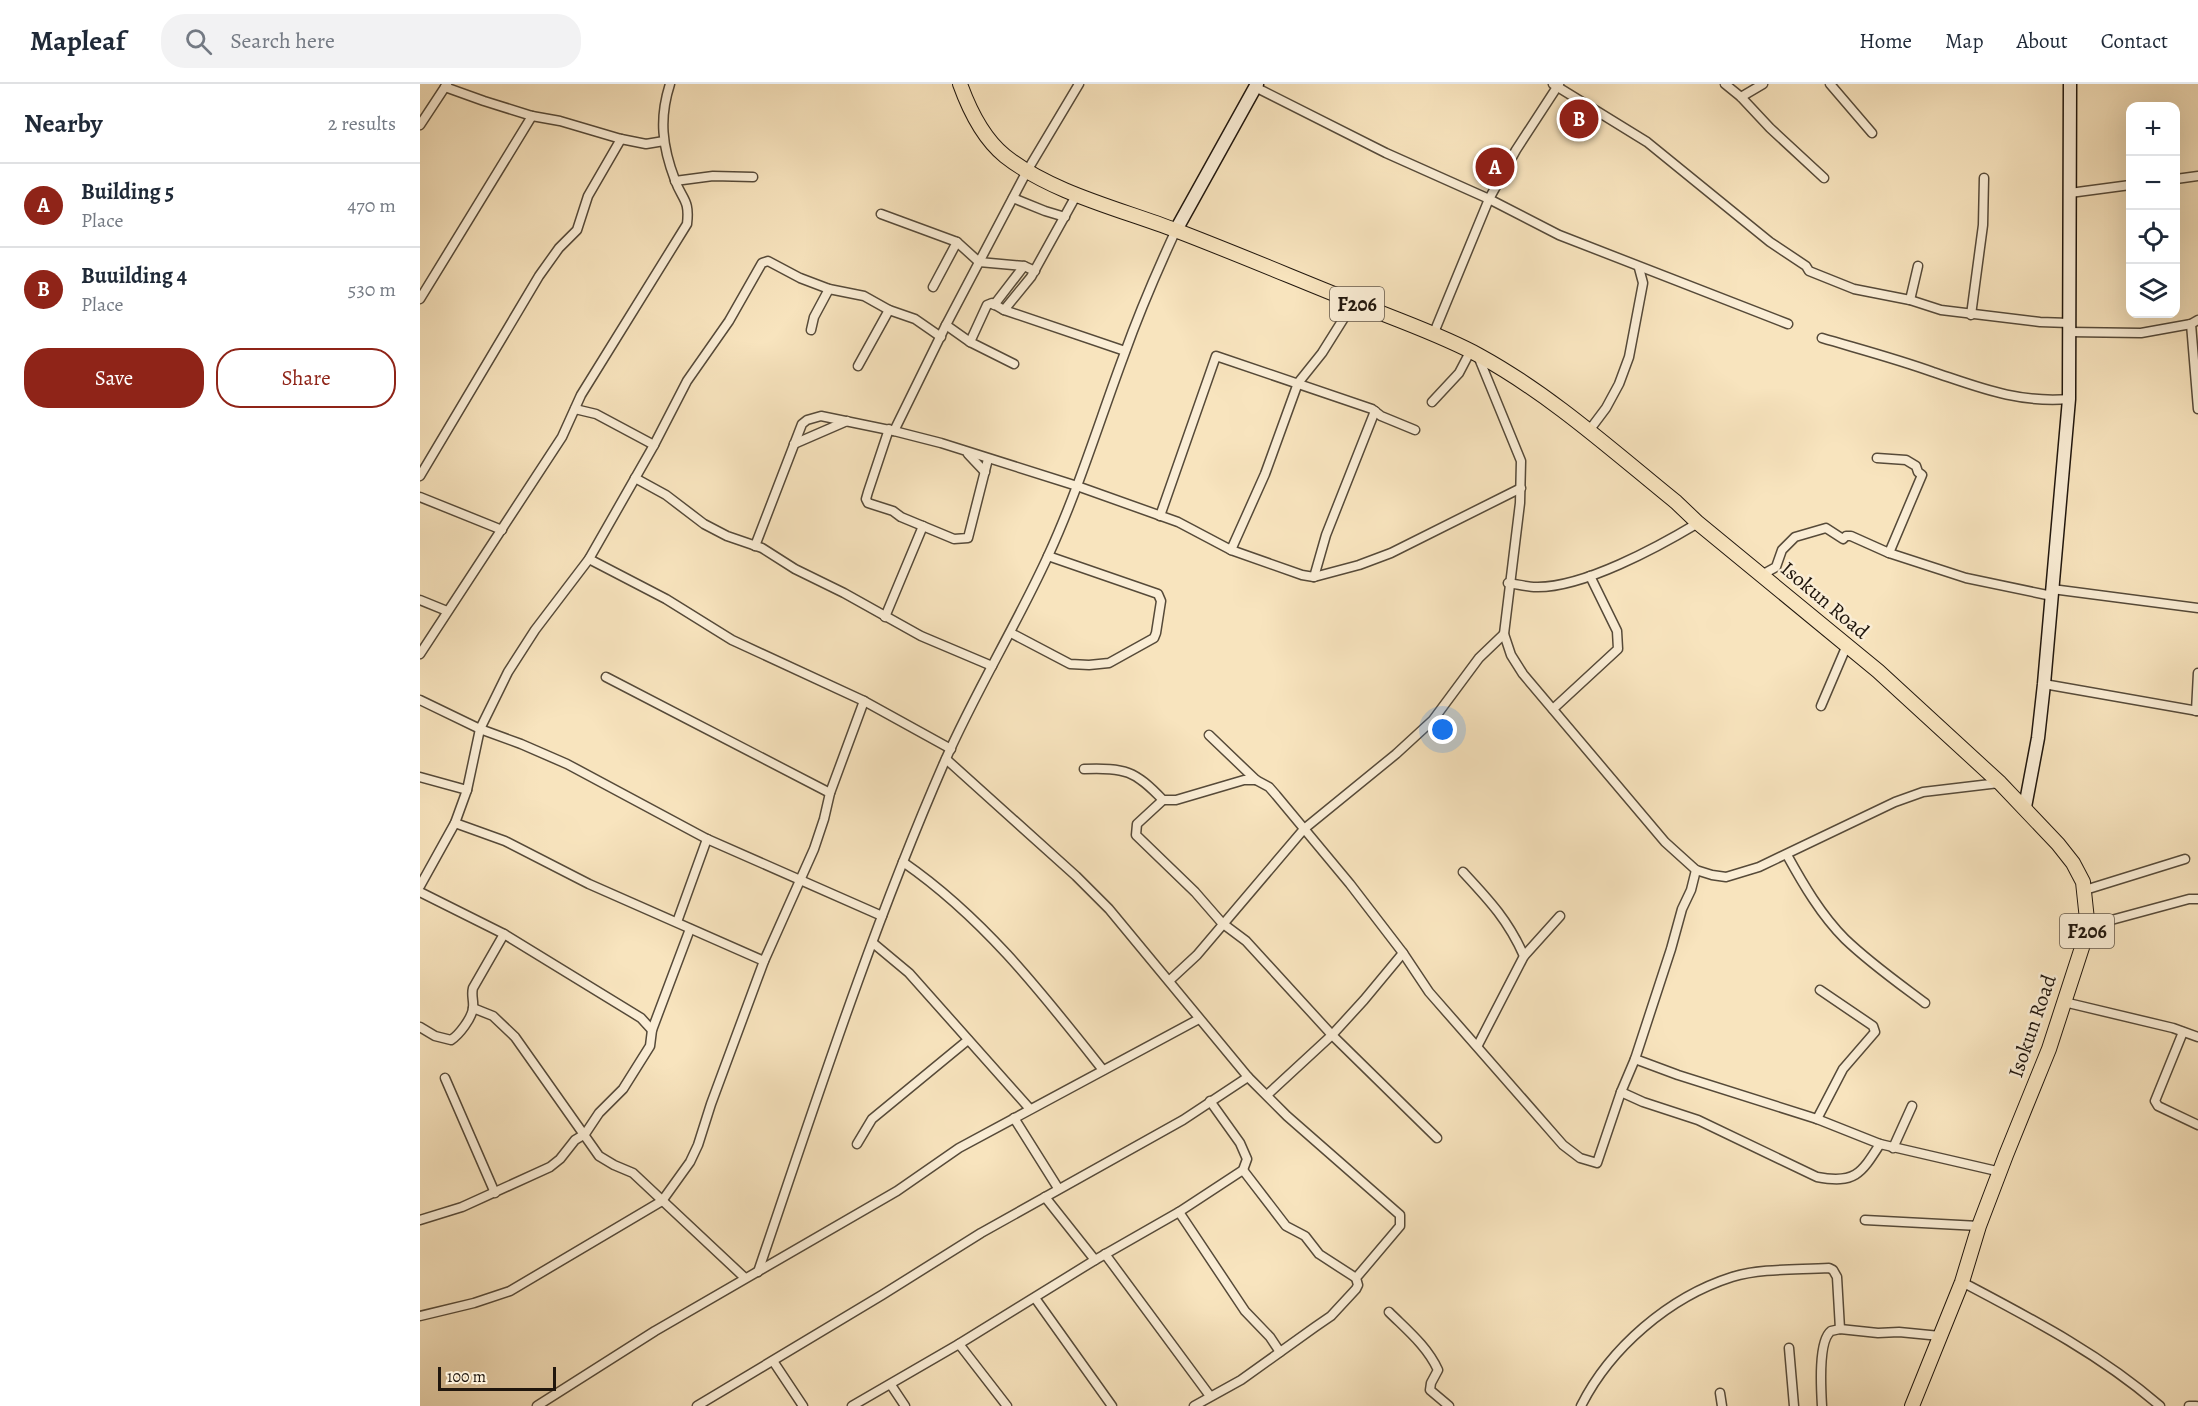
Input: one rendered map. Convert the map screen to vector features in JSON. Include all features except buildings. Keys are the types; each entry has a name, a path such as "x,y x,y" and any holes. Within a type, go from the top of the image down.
{"main road":[{"name":"F206","path":"960,84 974,116 992,142 1004,155 1027,171 1077,194 1176,230 1474,353 1529,386 1676,502 1754,568"},
{"name":"Isokun Road","path":"1754,568 1878,671 2025,807 2073,863 2085,890 2088,929 2049,1049 1979,1226 1962,1282 1912,1406"}],"street":[{"path":"420,654 562,437 581,395 687,224 687,204 675,181 664,141 662,118 670,84"},
{"path":"988,459 968,538 954,539 922,526 888,508 871,506 866,499 892,430 1027,171 1079,84"},
{"path":"1725,84 1824,178"},
{"path":"1741,97 1763,84"},
{"path":"1830,84 1872,133"},
{"path":"2025,807 2038,738 2044,684 2069,399 2070,84"},
{"path":"420,125 446,85 484,102 621,139 646,144 664,141"},
{"path":"1433,335 1489,199 1556,85 1647,142 1770,242 1808,268 1854,289 1910,300 1941,310 2069,328 2141,333 2194,322 2198,403"},
{"path":"758,1272 825,1074 882,916 945,759 1011,633 1048,556 1077,486 1153,278 1176,230 1256,86 1386,153 1489,199 1559,235 1788,324"},
{"path":"420,299 532,116"},
{"path":"420,476 539,276 559,248 577,230 588,196 621,139"},
{"path":"675,181 712,176 753,177"},
{"path":"2180,178 2198,176"},
{"path":"1971,315 1983,225 1984,178"},
{"path":"2070,193 2126,186"},
{"path":"1004,310 1035,271 1077,194"},
{"path":"1013,198 1065,217"},
{"path":"880,214 957,242 980,262 1024,266 1035,271"},
{"path":"933,287 957,242"},
{"path":"420,886 423,872 455,823 467,790 480,729 508,672 589,559 654,445 687,381 729,321 762,263 768,261 800,278 828,289 864,296 889,310 915,319 940,337"},
{"path":"994,306 1024,266"},
{"path":"1910,300 1918,266"},
{"path":"1588,432 1606,408 1619,384 1629,357 1643,283 1639,268"},
{"path":"1643,283 1652,273"},
{"path":"811,330 814,317 828,289"},
{"path":"1231,550 1265,474 1298,383 1322,353 1354,302"},
{"path":"970,342 987,305 992,303 1004,310 1125,351"},
{"path":"858,366 889,310"},
{"path":"946,325 970,342 1014,364"},
{"path":"1822,338 1977,387 2026,399 2069,399"},
{"path":"1432,402 1474,353 1521,461 1521,488 1504,634 1511,655 1523,674 1665,842 1696,870 1726,877 1743,873 1787,855 1895,802 1923,792 2000,783"},
{"path":"1160,516 1216,357 1376,411 1381,416 1415,430"},
{"path":"581,395 596,414"},
{"path":"575,409 596,414 654,445"},
{"path":"1314,577 1326,535 1376,411"},
{"path":"755,546 802,424 821,416 892,430 1077,486 1179,522 1231,550 1302,575 1314,577 1359,566 1391,553 1521,488"},
{"path":"825,429 834,418"},
{"path":"794,444 846,421"},
{"path":"965,451 985,472"},
{"path":"1877,458 1906,460 1916,466 1917,471 1922,475 1889,554"},
{"path":"635,478 666,495 704,524 779,557 795,569 844,593 921,636 992,666"},
{"path":"420,497 502,530"},
{"path":"1509,583 1535,587 1551,586 1590,576 1658,547 1698,522"},
{"path":"885,617 922,526"},
{"path":"1754,568 1767,572 1776,567 1782,550 1795,537 1826,528 1843,539 1851,536 1889,554 1966,578 2052,592 2198,609"},
{"path":"1011,633 1070,664 1089,665 1109,663 1150,640 1156,633 1161,601 1158,594 1048,556"},
{"path":"589,559 666,599 732,640 864,701 951,749"},
{"path":"1553,709 1618,649 1617,631 1590,576"},
{"path":"420,600 447,611"},
{"path":"1170,980 1197,955 1222,923 1304,830 1396,754 1433,720 1479,658 1504,634"},
{"path":"1821,706 1847,645"},
{"path":"2044,684 2197,711 2198,673"},
{"path":"606,677 830,793"},
{"path":"420,700 480,729 567,764 707,839 882,916"},
{"path":"420,1316 474,1303 510,1291 662,1201 690,1162 698,1145 711,1104 765,962 824,819 830,793 864,701"},
{"path":"1209,735 1256,780 1269,787 1403,953 1430,992 1563,1145 1580,1158 1597,1163 1620,1092 1635,1059 1696,870"},
{"path":"945,759 1076,876 1109,909 1248,1077 1318,1145 1400,1215 1400,1226 1356,1278"},
{"path":"1084,769 1113,768 1136,775 1163,800"},
{"path":"420,777 467,790"},
{"path":"1256,780 1244,780 1176,800 1163,800 1137,824 1136,835 1195,892 1222,923 1246,941 1332,1035 1437,1138"},
{"path":"455,823 505,841 589,884 765,962"},
{"path":"677,922 707,839"},
{"path":"1787,855 1804,886 1844,937 1874,965 1925,1003"},
{"path":"2085,890 2186,859"},
{"path":"903,862 933,883 1001,946 1036,985 1103,1070"},
{"path":"1463,872 1501,912 1524,956"},
{"path":"420,892 504,934 641,1018 652,1030"},
{"path":"2088,929 2104,922 2189,899 2198,899"},
{"path":"1478,1046 1524,956 1560,916"},
{"path":"422,1220 495,1193 555,1164 570,1145 585,1134 599,1113 623,1089 650,1046 652,1030 690,929"},
{"path":"420,1027 435,1036 451,1040 461,1033 473,1008 471,994 473,988 504,934"},
{"path":"873,943 909,974 1030,1109"},
{"path":"1267,1095 1332,1035 1403,953"},
{"path":"1817,1119 1843,1069 1875,1032 1873,1026 1820,990"},
{"path":"2064,1002 2198,1037"},
{"path":"473,1008 493,1016 514,1037 599,1156 633,1173 745,1278"},
{"path":"641,1018 660,1009"},
{"path":"537,1406 745,1278 897,1191 959,1149 1199,1019"},
{"path":"2183,1032 2156,1101 2158,1106 2198,1125"},
{"path":"857,1144 872,1119 968,1040"},
{"path":"1635,1059 1817,1119 1880,1144 2001,1172"},
{"path":"697,1406 981,1233 1183,1120 1248,1077"},
{"path":"445,1078 495,1193"},
{"path":"1620,1092 1698,1120 1817,1177 1833,1181 1843,1180 1863,1170 1880,1144"},
{"path":"852,1406 891,1385 1095,1260 1179,1212 1243,1170 1247,1159 1240,1143 1210,1101"},
{"path":"1893,1148 1912,1106"},
{"path":"1014,1118 1058,1188"},
{"path":"1194,1406 1241,1380 1331,1316 1358,1285 1356,1278 1318,1254 1305,1236 1286,1226 1243,1170"},
{"path":"1045,1197 1095,1260"},
{"path":"1179,1212 1245,1311 1270,1337 1280,1352"},
{"path":"1865,1220 1979,1226"},
{"path":"1105,1254 1210,1396"},
{"path":"1581,1406 1591,1385 1614,1357 1639,1333 1694,1292 1732,1277 1770,1271 1828,1268 1833,1270 1837,1278 1840,1329"},
{"path":"1962,1282 2089,1352 2130,1380 2160,1406"},
{"path":"1035,1298 1112,1406"},
{"path":"1389,1312 1424,1346 1430,1355 1438,1370 1430,1390 1449,1406"},
{"path":"1822,1406 1821,1379 1824,1340 1831,1331 1840,1329 1940,1336"},
{"path":"959,1344 1007,1406"},
{"path":"1789,1348 1794,1406"},
{"path":"773,1361 802,1406"},
{"path":"891,1385 905,1406"},
{"path":"1720,1393 1722,1406"},
{"path":"2189,1406 2196,1406"}],"place":[{"name":"Buuilding 4","path":"1579,119"},
{"name":"Building 5","path":"1495,167"}]}
